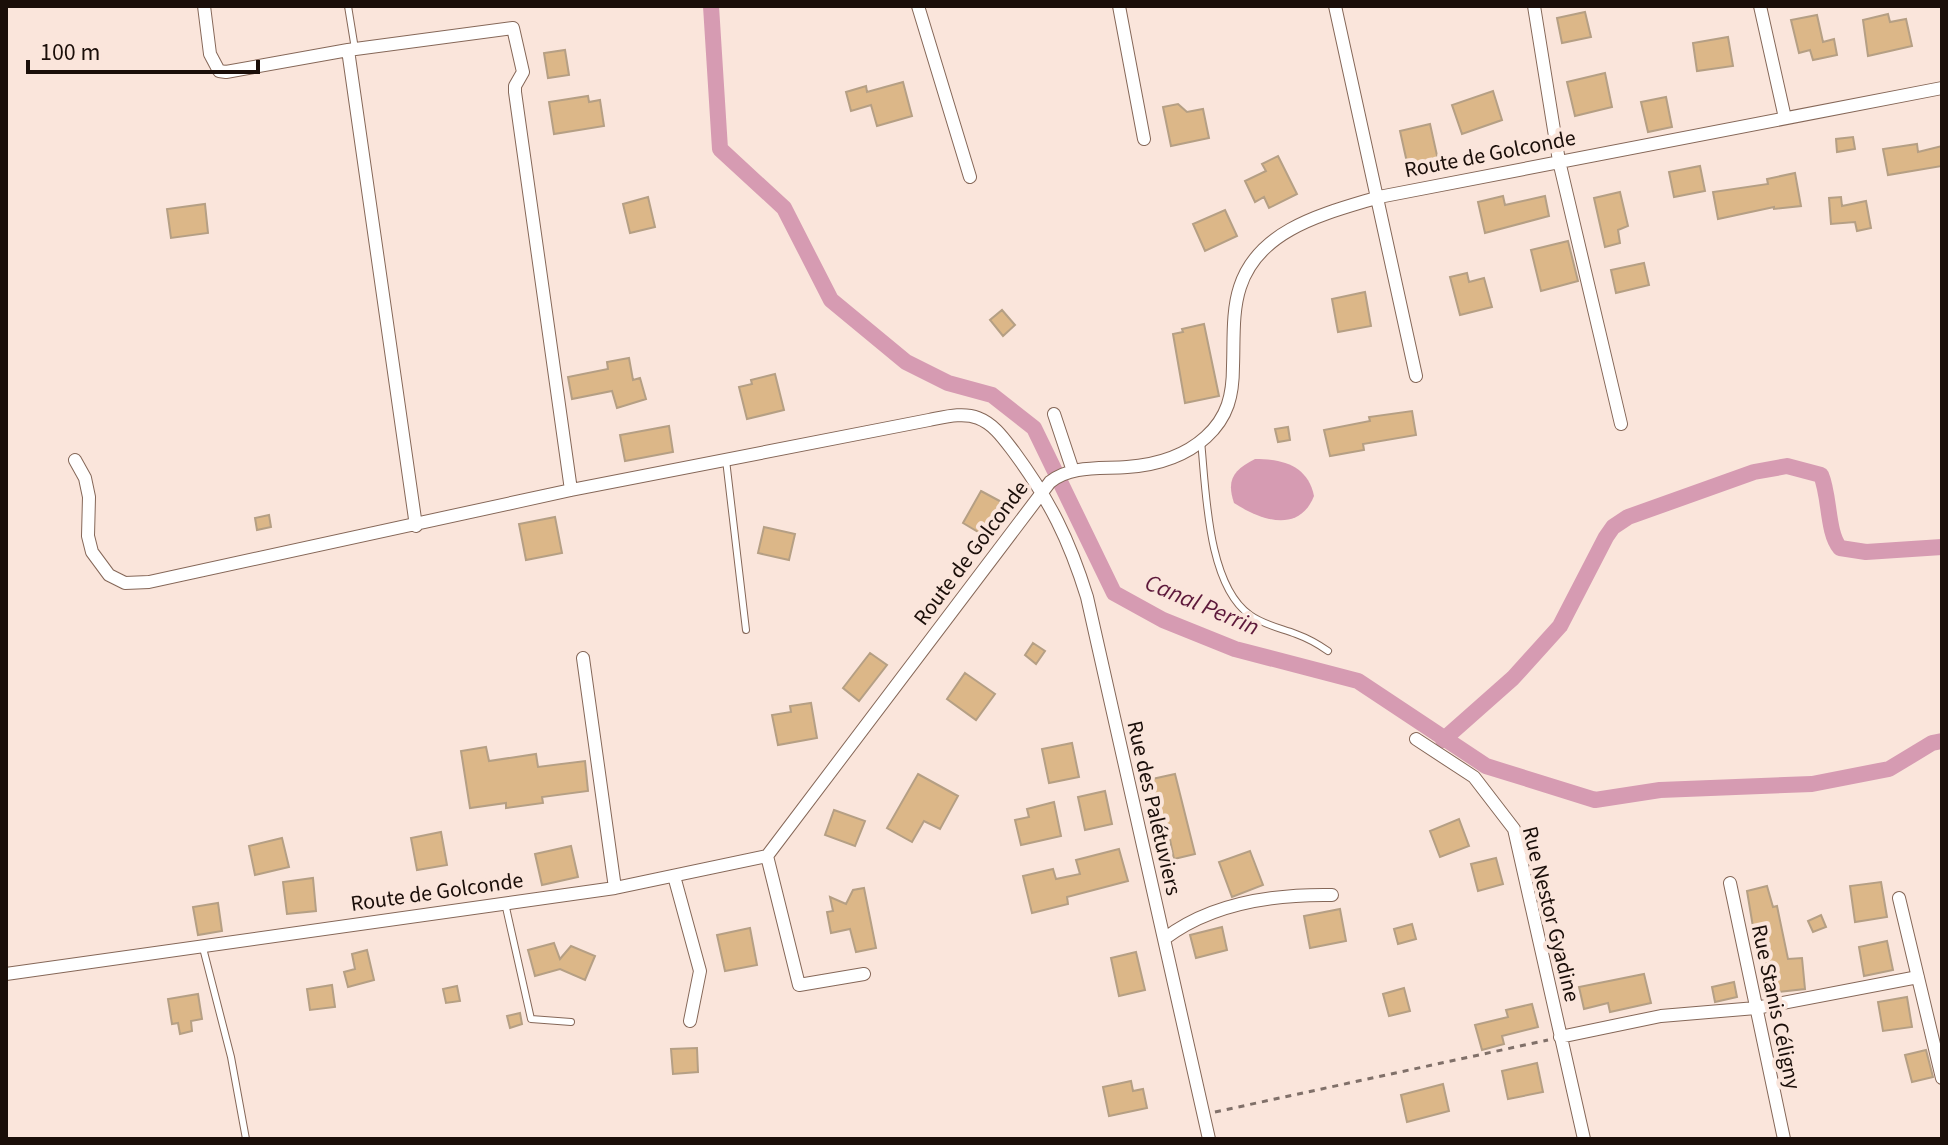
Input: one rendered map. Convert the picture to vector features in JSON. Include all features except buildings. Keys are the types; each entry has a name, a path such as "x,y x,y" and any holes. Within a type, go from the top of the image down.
{"street":[{"path":"204,6 210,54 221,72 511,27 515,30 523,72 515,92 571,490"},
{"path":"918,6 970,177"},
{"path":"1119,6 1144,139"},
{"path":"1335,6 1416,376"},
{"path":"1534,6 1559,161 1621,424"},
{"path":"1760,6 1785,118"},
{"path":"352,50 416,526"},
{"name":"Route de Golconde","path":"6,974 615,888 767,856 1043,491 1056,478 1073,471 1153,463 1172,458 1201,441 1217,426 1230,399 1240,286 1254,262 1270,244 1299,225 1379,197 1942,88"},
{"path":"1054,414 1073,471"},
{"name":"Rue des Palétuviers","path":"75,460 85,478 89,497 88,536 92,552 109,575 125,583 149,582 571,490 939,418 979,418 995,429 1043,491 1071,548 1087,597 1209,1139"},
{"path":"583,658 615,888"},
{"name":"Rue Nestor Gyadine","path":"1416,739 1474,777 1514,829 1584,1139"},
{"path":"767,856 799,985 864,974"},
{"path":"674,876 700,971 690,1021"},
{"name":"Rue Stanis Céligny","path":"1730,883 1784,1139"},
{"path":"1164,939 1184,924 1258,900 1299,894 1332,895"},
{"path":"1899,898 1942,1078"},
{"path":"1560,1037 1661,1016 1756,1008 1918,977"}],"lane":[{"path":"348,6 352,50"},
{"path":"1201,441 1212,536 1230,592 1245,612 1254,618 1310,640 1328,651"},
{"path":"726,460 746,630"},
{"path":"505,903 531,1019 571,1022"},
{"path":"203,947 231,1057 246,1139"}],"path":[{"path":"1204,1115 1560,1037"}],"shaded area":[{"path":"1255,459 1293,466 1306,478 1314,496 1299,516 1278,520 1267,518 1234,503 1231,488 1234,476"}],"waterway":[{"name":"Canal Perrin","path":"711,6 720,149 784,208 831,300 906,362 948,383 992,395 1034,428 1114,593 1163,620 1235,649 1358,681 1486,766 1595,800 1660,790 1812,784 1889,769 1932,743 1942,741"},
{"path":"1443,740 1513,678 1560,626 1606,537 1613,527 1628,517 1754,472 1787,466 1821,475 1833,533 1840,548 1866,552 1942,547"}]}
